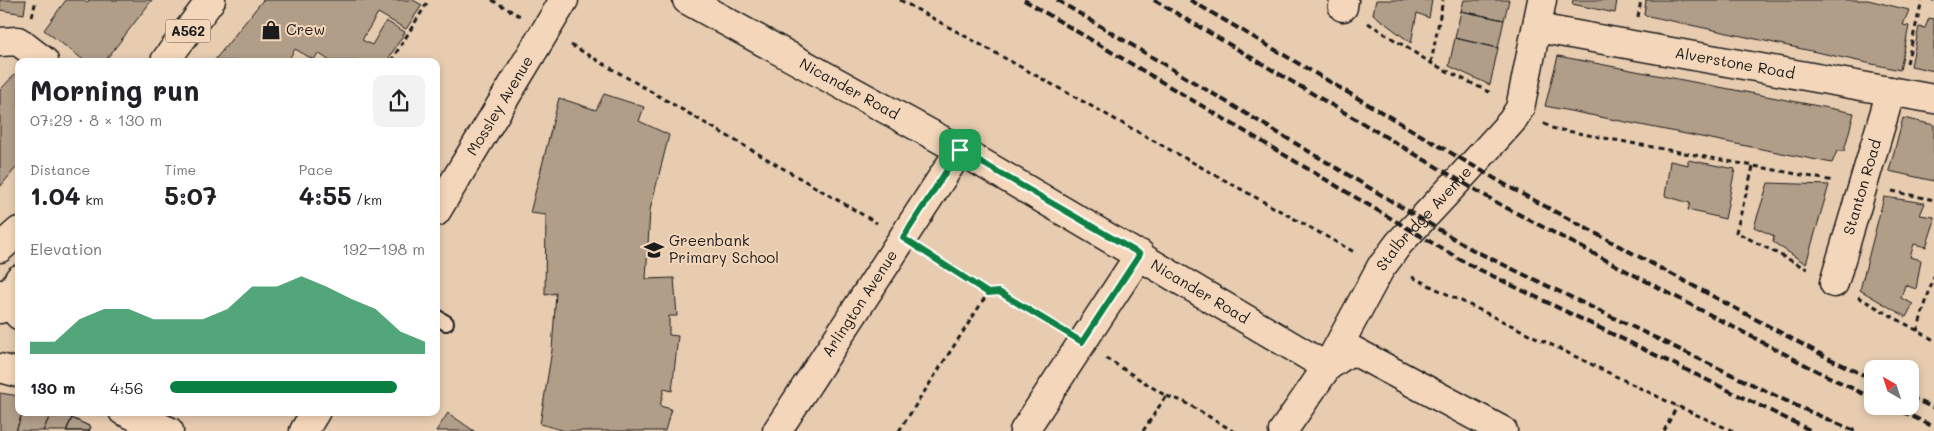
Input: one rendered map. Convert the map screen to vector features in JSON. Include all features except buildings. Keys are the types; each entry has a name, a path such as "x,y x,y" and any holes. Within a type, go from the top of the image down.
{"main road":[{"name":"A562","path":"166,58 211,0"},
{"name":"Mossley Avenue","path":"440,205 564,0"},
{"name":"Nicander Road","path":"687,0 960,150 1140,254 1327,367"},
{"name":"Stalbridge Avenue","path":"1283,431 1327,367 1381,267 1399,243 1450,191 1512,121 1520,108 1542,0"},
{"name":"Alverstone Road","path":"1536,28 1934,100"},
{"path":"0,42 18,41 40,58"},
{"name":"Stanton Road","path":"1834,283 1862,185 1895,92"},
{"name":"Arlington Avenue","path":"777,431 960,150"},
{"path":"0,248 15,234"},
{"path":"1024,431 1140,254"},
{"path":"1327,367 1352,350 1504,431"},
{"path":"0,368 15,371"},
{"path":"134,416 169,431"},
{"path":"304,431 313,416"}],"path":[{"path":"393,58 429,0"},
{"path":"492,0 903,238 988,293 999,292 1166,396 1183,401 1233,431"},
{"path":"900,0 1381,267 1411,276 1677,406 1733,431"},
{"path":"1431,63 1443,0"},
{"path":"1895,92 1922,0"},
{"path":"1343,3 1431,63 1520,108 1551,128 1934,200"},
{"path":"1918,331 1934,276"},
{"path":"899,431 988,293"},
{"path":"1143,431 1166,396"},
{"path":"1664,431 1677,406"}],"railway":[{"path":"1024,0 1466,263 1812,431"},
{"path":"1057,0 1473,250 1799,407 1855,431"},
{"path":"1154,0 1501,205 1864,394"},
{"path":"1190,0 1511,188 1828,358 1864,375"},
{"path":"1919,401 1934,408"},
{"path":"1909,415 1934,427"}],"place":[{"name":"Crew","path":"271,30"},
{"name":"Greenbank Primary School","path":"654,250"}],"route":[{"path":"960,150 1140,254 1082,342 999,292 988,293 903,238 960,150"}]}
